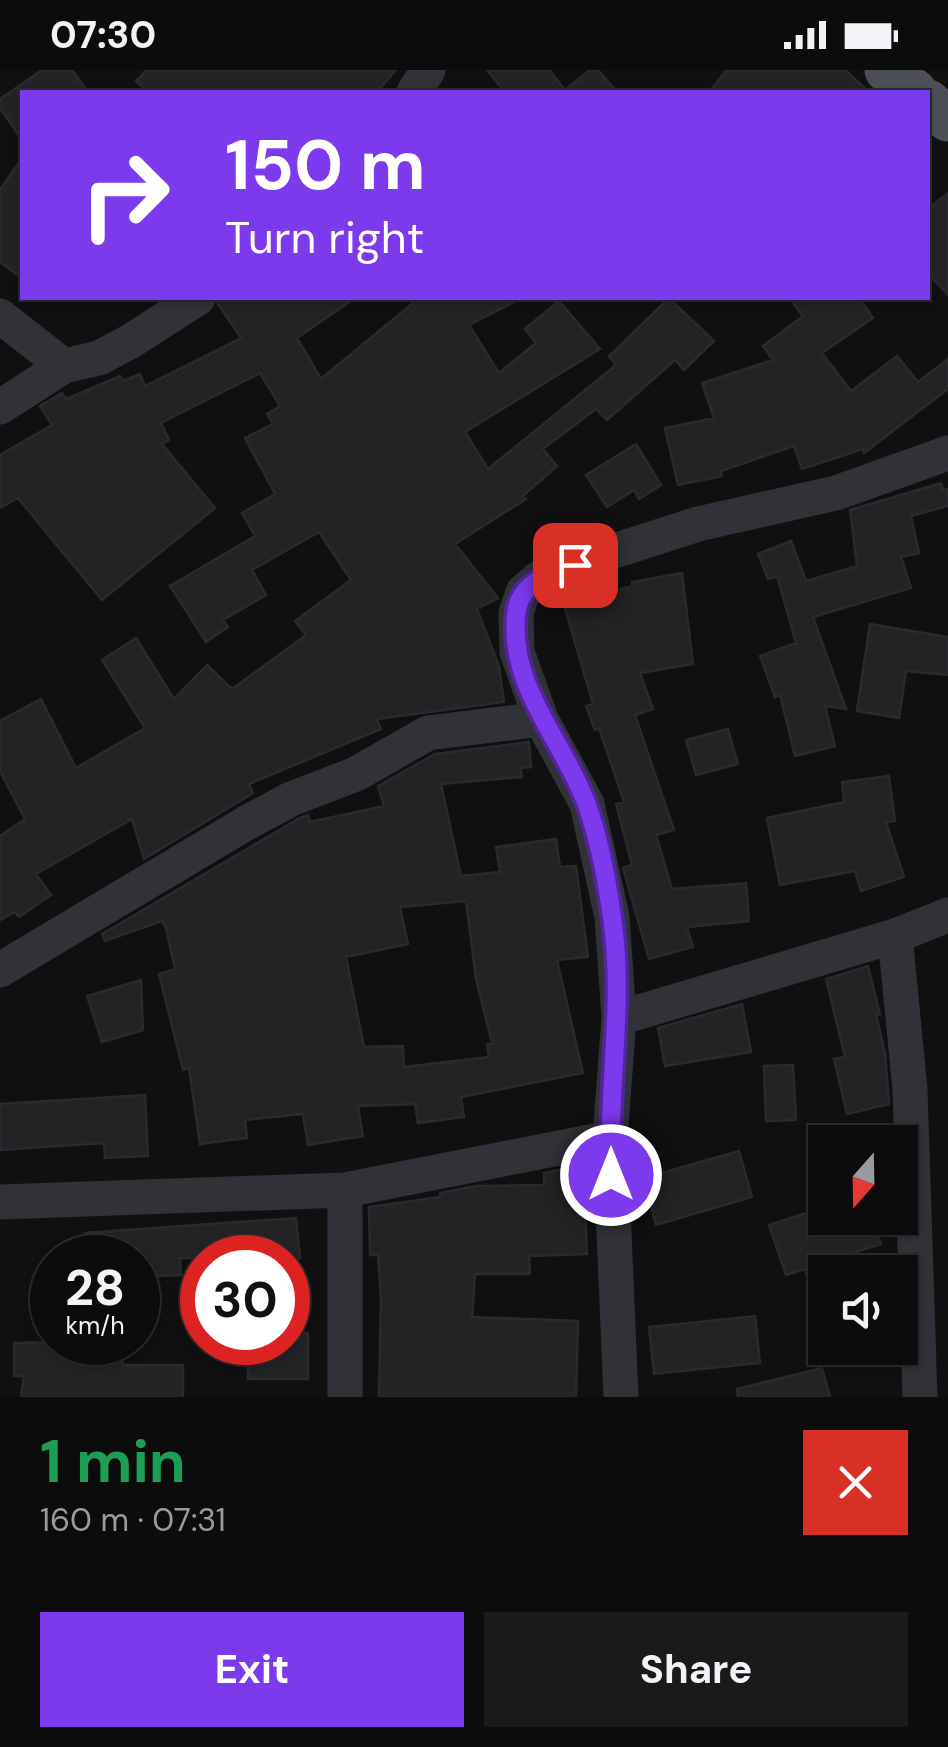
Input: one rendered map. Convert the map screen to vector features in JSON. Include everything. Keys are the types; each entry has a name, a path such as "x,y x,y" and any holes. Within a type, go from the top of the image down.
{"main road":[{"path":"887,70 912,90"}],"street":[{"path":"0,407 64,366 99,358 195,300"},
{"path":"0,316 64,366"},
{"path":"621,1397 610,1138 619,1018 612,917 587,804 541,719 517,652 516,613 523,592 539,578 698,524 836,493 948,454"},
{"path":"0,970 248,822 291,799 356,774 428,734 541,719"},
{"path":"619,1018 895,936 948,915"},
{"path":"895,936 910,1089 920,1397"},
{"path":"0,1202 345,1190 610,1138"},
{"path":"345,1190 346,1397"}],"building":[{"path":"42,70 72,70 87,90 20,90 20,137 0,108 0,99"},
{"path":"147,70 396,70 379,90 146,90 136,81"},
{"path":"487,70 549,70 565,90 503,90"},
{"path":"590,70 598,70 615,90 565,90"},
{"path":"727,70 845,70 867,90 711,90"},
{"path":"20,161 20,277 0,262 0,190"},
{"path":"948,193 948,295 930,276 930,207"},
{"path":"219,300 352,300 297,338 321,379 417,300 518,300 469,325 499,373 536,343 525,329 559,301 600,349 465,432 488,469 616,365 609,356 667,300 714,341 684,370 675,360 607,420 596,409 543,449 557,466 523,496 526,499 455,544 498,598 477,609 499,666 504,702 377,719 381,729 249,784 253,793 144,859 132,819 36,874 51,895 19,917 15,912 0,920 0,836 25,819 0,771 0,721 41,699 76,768 145,728 102,660 136,638 174,699 207,665 232,689 306,635 295,621 351,580 319,532 252,570 266,595 223,620 228,627 206,642 170,586 255,536 242,513 275,494 245,438 273,424 267,414 280,406 260,373 161,423 169,440 162,444 215,508 102,600 18,498 0,508 0,455 52,425 40,406 62,393 66,399 120,376 123,381 140,374 145,386 241,338"},
{"path":"791,300 860,300 873,318 822,353 851,391 897,356 918,382 948,359 948,389 864,453 863,449 802,469 794,446 721,471 722,476 678,485 665,428 714,418 702,383 773,360 763,346 803,316"},
{"path":"636,444 661,485 639,499 634,490 607,507 586,475"},
{"path":"941,483 943,490 948,489 948,506 911,516 919,553 901,557 911,588 813,617 846,709 825,706 835,746 795,756 780,695 775,697 760,656 796,643 777,576 768,579 758,554 791,541 806,581 857,566 850,510"},
{"path":"682,573 693,664 640,673 653,709 635,715 674,830 656,835 672,889 746,883 749,921 687,927 693,947 649,959 623,868 632,865 616,804 624,802 599,728 595,730 586,706 593,704 564,605 632,586 632,582"},
{"path":"870,624 948,637 948,675 906,671 899,718 857,711"},
{"path":"728,729 738,764 696,775 686,740"},
{"path":"529,742 531,767 520,768 522,777 441,784 461,876 500,872 496,847 556,839 560,867 576,866 588,957 557,960 583,1073 461,1097 464,1117 418,1123 415,1104 358,1106 363,1136 308,1145 303,1114 245,1120 247,1138 200,1144 189,1068 183,1070 159,974 175,969 166,928 162,921 105,941 102,934 300,818 308,815 310,822 384,806 378,786 435,754","holes":["466,901 476,979 492,1043 487,1044 489,1057 404,1067 403,1046 364,1047 346,957 408,944 400,907"]},
{"path":"889,776 895,821 886,822 904,877 861,891 855,871 780,885 767,818 844,802 842,782"},
{"path":"868,966 880,1014 876,1015 885,1053 889,1104 847,1114 834,1059 845,1057 826,979"},
{"path":"141,980 143,1030 102,1042 87,996"},
{"path":"742,1004 751,1052 665,1066 658,1028"},
{"path":"793,1065 796,1120 766,1121 764,1066"},
{"path":"145,1095 148,1156 105,1158 104,1143 0,1150 0,1104"},
{"path":"739,1151 752,1197 656,1225 643,1178"},
{"path":"583,1165 587,1254 529,1256 530,1274 475,1274 472,1317 578,1321 576,1397 379,1397 381,1297 378,1255 370,1255 369,1207 440,1197 440,1193 476,1186 544,1185 544,1173"},
{"path":"808,1212 808,1235 878,1235 881,1244 847,1255 808,1255 808,1280 805,1269 786,1275 769,1225"},
{"path":"296,1218 298,1235 180,1235 180,1275 160,1276 160,1235 85,1233"},
{"path":"755,1316 760,1363 654,1374 649,1327"},
{"path":"14,1343 30,1343 30,1365 183,1365 183,1397 21,1397 24,1376 14,1376"},
{"path":"248,1365 308,1365 308,1379 248,1379"},
{"path":"822,1368 830,1397 738,1397 737,1389"}],"route":[{"path":"575,565 539,578 523,592 516,613 517,652 541,719 587,804 612,917 619,1018 611,1175"}]}
